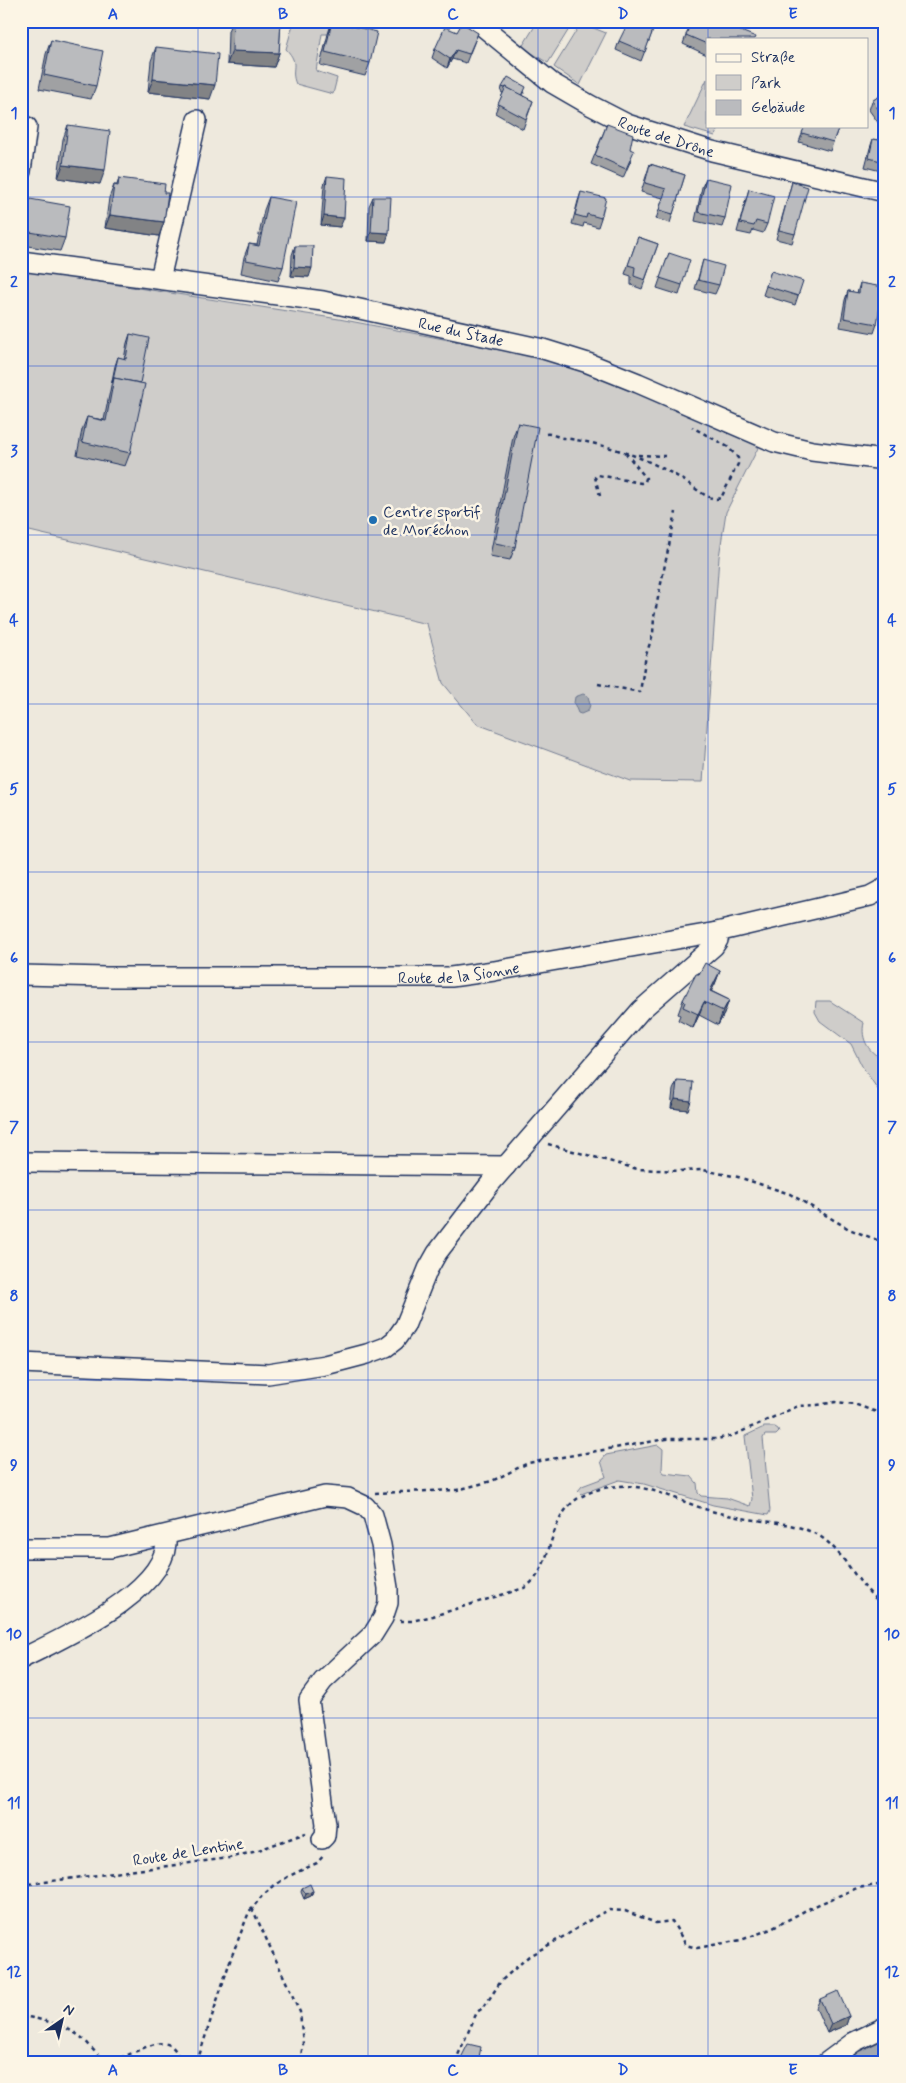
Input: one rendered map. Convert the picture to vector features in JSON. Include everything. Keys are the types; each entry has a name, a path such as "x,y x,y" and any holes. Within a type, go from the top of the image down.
{"street":[{"name":"Route de Drône","path":"476,21 552,82 590,105 627,124 712,151 885,192"},
{"path":"160,279 197,120"},
{"path":"21,171 28,127"},
{"name":"Rue du Stade","path":"21,262 323,302 543,349 588,363 638,383 779,444 812,451 885,460"},
{"name":"Route de la Sionne","path":"21,975 436,978 480,973 717,932 870,896 885,888"},
{"path":"21,1363 268,1374 325,1365 381,1350 395,1340 405,1326 428,1269 441,1247 506,1166 641,1010 714,946 718,940 717,932"},
{"path":"21,1162 506,1166"},
{"path":"21,1548 110,1548 166,1536 235,1516 325,1496 347,1498 365,1506 371,1511 375,1519 388,1588 388,1603 384,1616 373,1634 323,1681 309,1700 326,1824 325,1836 322,1839"},
{"path":"21,1659 88,1623 146,1583 158,1568 166,1550 166,1536"},
{"path":"827,2062 854,2042 885,2027"}],"path":[{"path":"546,434 550,433 561,438 608,445 637,456 681,478 701,494 716,499 721,498 738,464 738,458 728,447 686,422"},
{"path":"600,496 595,477 598,475 641,483 645,482 644,474 624,451"},
{"path":"637,456 647,454 660,458 664,456"},
{"path":"598,684 640,692 676,512"},
{"path":"529,1140 637,1169 703,1170 738,1178 790,1194 849,1228 885,1244"},
{"path":"347,1498 349,1494 357,1493 457,1490 492,1481 528,1463 666,1439 717,1439 734,1435 798,1406 817,1406 836,1402 854,1404 885,1415"},
{"path":"384,1616 405,1622 421,1619 524,1588 534,1579 540,1569 556,1524 564,1511 575,1501 590,1493 620,1486 642,1488 745,1519 784,1523 805,1529 823,1539 838,1553 871,1597 885,1606"},
{"name":"Route de Lentine","path":"21,1886 230,1858 307,1833 316,1834 322,1839"},
{"path":"197,2062 230,1958 252,1908 262,1896 283,1879 321,1860 326,1845 322,1839"},
{"path":"455,2062 476,2015 484,2007 505,1976 529,1956 602,1913 620,1910 650,1922 672,1921 686,1945 697,1948 729,1943 760,1934 810,1908 858,1888 885,1884"},
{"path":"252,1908 300,2012 303,2044 300,2062"},
{"path":"21,2016 67,2028 82,2038 104,2058 117,2059 155,2043 164,2043 175,2051 180,2062"}],"green space":[{"path":"294,21 347,21 344,34 322,34 316,71 337,78 333,94 296,84 293,59 286,49"},
{"path":"538,21 574,21 548,63 522,47"},
{"path":"581,23 606,33 580,85 554,67"},
{"path":"706,81 706,128 718,128 715,136 684,127"},
{"name":"Centre sportif de Moréchon","path":"21,270 339,319 548,359 630,387 759,446 726,512 719,557 703,782 630,781 477,724 443,683 427,624 21,529"},
{"path":"816,1001 830,1001 864,1023 863,1034 867,1045 874,1054 885,1059 885,1100 862,1066 851,1044 820,1021 815,1012"},
{"path":"764,1427 775,1427 779,1432 776,1435 765,1435 763,1438 770,1511 768,1515 713,1505 644,1484 619,1480 581,1494 578,1491 582,1486 606,1477 601,1461 606,1455 658,1445 663,1449 662,1470 664,1473 691,1476 697,1483 698,1493 701,1496 727,1498 750,1506 752,1499 745,1436"}],"shaded area":[{"path":"583,694 588,696 590,705 588,711 581,714 578,713 574,703 575,697"}],"building":[{"path":"233,21 281,21 279,53 232,51"},
{"path":"332,21 377,32 370,63 325,52"},
{"path":"629,21 637,21 653,30 645,52 619,41"},
{"path":"691,21 715,21 756,37 706,38 706,44 686,35"},
{"path":"462,23 478,33 469,54 456,50 450,59 435,49 445,27 457,32"},
{"path":"51,40 103,51 96,86 44,75"},
{"path":"156,47 218,54 215,85 153,79"},
{"path":"508,77 526,87 522,96 506,87 502,87"},
{"path":"506,87 533,101 526,119 498,104"},
{"path":"885,92 885,118 872,101"},
{"path":"607,124 633,134 630,149 634,151 626,169 595,155"},
{"path":"68,125 110,131 105,170 63,165"},
{"path":"804,128 838,128 833,142 802,133"},
{"path":"873,139 885,141 885,162 869,158"},
{"path":"650,164 685,175 673,214 659,210 666,189 645,183"},
{"path":"327,176 346,178 344,218 324,216"},
{"path":"119,178 165,184 164,193 168,193 164,222 110,215 114,185 118,186"},
{"path":"706,178 732,184 725,218 698,212"},
{"path":"792,182 808,187 795,234 779,230"},
{"path":"749,189 774,196 767,224 756,221 754,226 740,223"},
{"path":"581,192 606,198 601,218 587,214 586,218 575,215"},
{"path":"269,197 296,202 283,267 246,260 249,244 259,246"},
{"path":"373,197 391,197 389,233 371,232"},
{"path":"30,199 70,206 65,238 24,231"},
{"path":"638,237 658,244 645,280 634,276 635,267 628,265"},
{"path":"295,246 313,246 312,268 294,267"},
{"path":"669,253 690,260 682,285 660,278"},
{"path":"703,260 724,266 719,285 698,280"},
{"path":"771,271 803,281 798,296 766,286"},
{"path":"860,283 883,287 877,324 844,318 848,291 859,293"},
{"path":"130,334 149,338 140,383 114,378 112,383 118,357 126,359"},
{"path":"114,378 145,384 130,453 82,442 87,417 106,421"},
{"path":"518,423 538,427 515,547 495,543"},
{"path":"705,963 720,971 710,991 729,1000 723,1011 704,1002 698,1014 683,1007 685,1002 683,1000 696,974 699,974"},
{"path":"677,1081 693,1082 691,1101 675,1099"},
{"path":"310,1884 313,1891 306,1894 302,1888"},
{"path":"838,1991 849,2016 831,2024 820,1999"},
{"path":"468,2044 481,2047 478,2062 460,2062"}],"waterway":[{"path":"852,2062 885,2044"}],"place":[{"name":"Centre sportif de Moréchon","path":"373,520"}]}
